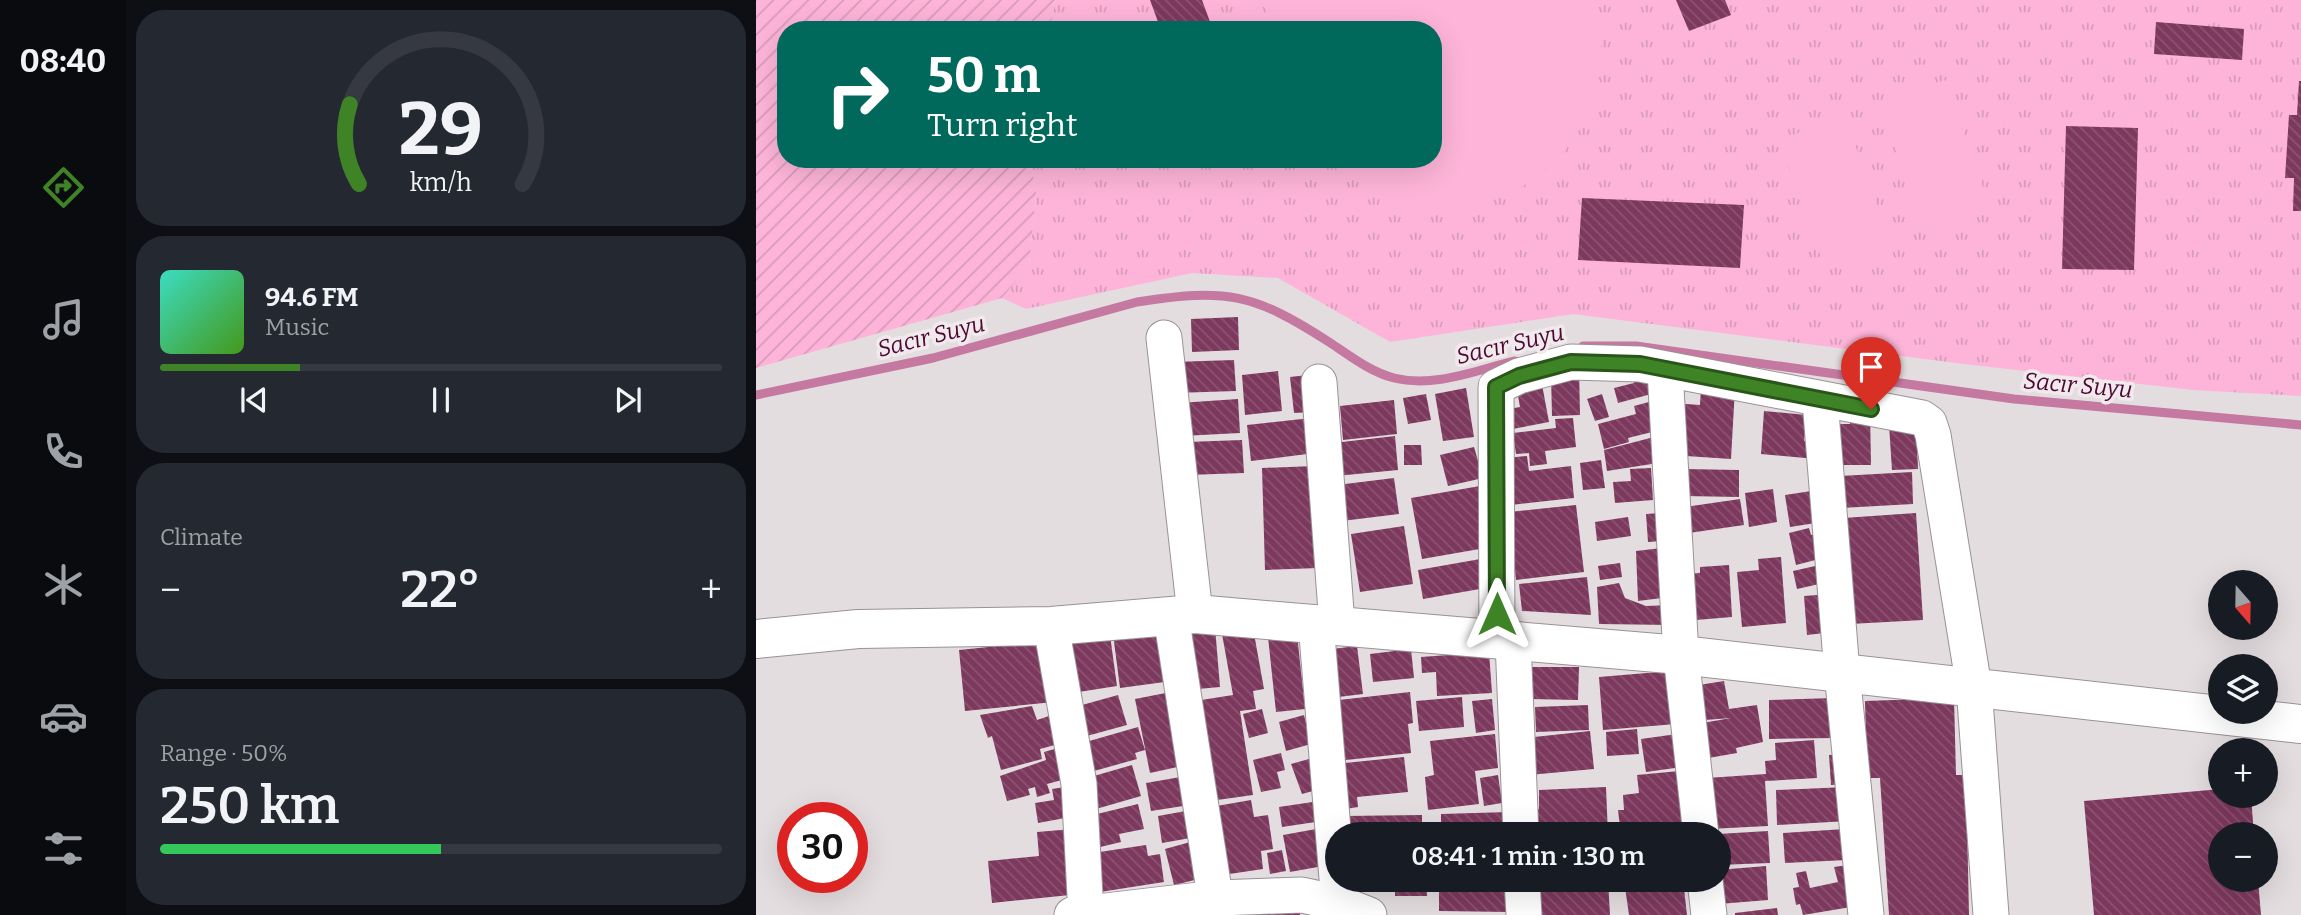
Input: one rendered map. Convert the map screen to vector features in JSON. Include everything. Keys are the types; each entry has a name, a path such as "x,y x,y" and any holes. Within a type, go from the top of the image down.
{"street":[{"path":"1164,338 1183,615 1217,907"},
{"path":"1520,822 1505,640 1496,387 1519,376 1571,362 1640,364 1922,418 1929,424 1974,687 1991,915"},
{"path":"1665,370 1681,654 1699,822"},
{"path":"1051,626 1079,784 1081,914 1217,907 1302,895 1349,911 1327,624 1319,382"},
{"path":"1821,400 1842,672 1866,915"},
{"path":"756,639 858,629 1051,626 1183,615 1327,624 1681,654 2301,724"},
{"path":"1523,892 1524,915"},
{"path":"1706,892 1709,915"}],"green space":[{"path":"756,0 1055,0 1052,21 777,21 777,168 1032,168 1036,192 1029,266 1002,298 756,368"},
{"path":"1055,0 2301,0 2301,396 2193,390 1573,314 1390,342 1278,278 1192,273 1026,309 1002,298 1029,265 1036,192 1032,168 1442,168 1442,21 1052,21"},
{"path":"1262,0 1595,0 1601,58 1589,110 1562,153 1524,186 1478,205 1429,208 1379,194 1344,168 1442,168 1442,21 1269,21"},
{"path":"1945,80 1992,212 1926,235 1879,104"},
{"path":"1845,116 1891,247 1826,271 1779,140"}],"building":[{"path":"1150,0 1202,0 1210,21 1158,21"},
{"path":"1676,0 1725,0 1731,15 1689,31"},
{"path":"2156,22 2244,29 2242,60 2154,54"},
{"path":"2299,81 2301,211 2293,211 2294,178 2285,178 2289,115 2297,115"},
{"path":"2066,126 2138,128 2134,270 2062,269"},
{"path":"1582,198 1744,205 1740,268 1578,260"},
{"path":"1238,317 1239,350 1192,352 1191,319"},
{"path":"1234,360 1236,391 1174,393 1173,362"},
{"path":"1579,366 1580,415 1552,416 1551,375"},
{"path":"1278,371 1282,411 1245,415 1242,375"},
{"path":"1650,372 1655,393 1618,403 1614,388 1634,383 1632,376"},
{"path":"1540,374 1549,422 1507,430 1503,410 1520,407 1515,379"},
{"path":"1308,375 1311,412 1294,413 1290,377"},
{"path":"1701,386 1735,388 1731,459 1671,455 1673,403 1700,405"},
{"path":"1466,388 1474,437 1443,441 1435,394"},
{"path":"1426,394 1431,420 1408,424 1403,398"},
{"path":"1602,394 1609,417 1595,421 1587,399"},
{"path":"1238,399 1240,433 1182,436 1179,403"},
{"path":"1394,400 1397,434 1343,440 1340,406"},
{"path":"1649,402 1656,431 1628,438 1629,442 1604,449 1598,424 1636,414 1634,406"},
{"path":"1870,410 1871,465 1835,465 1835,424 1850,424 1850,411"},
{"path":"1764,411 1807,415 1804,441 1817,442 1816,459 1761,454"},
{"path":"1311,418 1315,453 1251,461 1247,425"},
{"path":"1573,418 1576,447 1545,451 1547,464 1530,466 1529,453 1516,454 1513,433 1556,428 1555,419"},
{"path":"1916,423 1918,469 1892,470 1889,425"},
{"path":"1395,436 1398,470 1336,476 1333,443"},
{"path":"1654,437 1658,463 1607,471 1604,450"},
{"path":"1242,440 1244,473 1188,475 1187,442"},
{"path":"1404,445 1421,445 1422,465 1404,465"},
{"path":"1474,447 1483,478 1448,486 1440,455"},
{"path":"1527,456 1529,471 1571,466 1574,498 1511,505 1506,458"},
{"path":"1601,460 1605,488 1583,490 1580,463"},
{"path":"1315,466 1318,568 1265,570 1262,468"},
{"path":"1651,468 1653,500 1615,503 1613,482 1631,481 1630,469"},
{"path":"1684,469 1739,470 1739,497 1684,496"},
{"path":"1912,472 1913,504 1841,508 1840,476"},
{"path":"1394,478 1399,514 1342,521 1337,485"},
{"path":"1480,486 1491,547 1422,559 1411,498"},
{"path":"1773,489 1777,522 1749,527 1745,493"},
{"path":"1818,490 1822,522 1790,527 1785,495"},
{"path":"1740,499 1744,525 1682,534 1678,508"},
{"path":"1576,505 1584,572 1516,580 1509,512"},
{"path":"1661,513 1663,541 1648,542 1646,514"},
{"path":"1916,513 1923,620 1850,624 1843,518"},
{"path":"1628,517 1631,536 1597,541 1595,522"},
{"path":"1404,526 1413,584 1360,592 1351,534"},
{"path":"1809,528 1811,535 1821,532 1827,557 1796,565 1789,533"},
{"path":"1662,548 1662,598 1638,601 1636,551"},
{"path":"1781,557 1786,623 1742,627 1737,572 1759,570 1758,559"},
{"path":"1486,558 1491,587 1423,599 1418,570"},
{"path":"1620,563 1622,577 1600,580 1598,566"},
{"path":"1824,564 1828,582 1797,589 1793,571"},
{"path":"1729,565 1732,617 1684,621 1680,574 1700,573 1700,567"},
{"path":"1587,577 1591,615 1522,611 1519,584"},
{"path":"1619,583 1625,598 1646,606 1671,605 1671,625 1599,624 1597,587"},
{"path":"1830,594 1833,632 1807,635 1804,596"},
{"path":"1164,627 1172,681 1120,688 1113,634"},
{"path":"1215,627 1220,687 1187,690 1182,630"},
{"path":"1109,628 1117,686 1066,694 1057,636"},
{"path":"1253,628 1264,689 1253,691 1256,709 1240,711 1253,795 1210,801 1195,701 1233,695 1222,634"},
{"path":"1297,634 1305,709 1276,712 1268,637"},
{"path":"1047,641 1054,702 965,711 959,650"},
{"path":"1357,646 1363,694 1330,698 1324,650"},
{"path":"1411,649 1414,678 1373,682 1370,654"},
{"path":"1489,652 1492,693 1437,696 1436,672 1422,673 1421,657"},
{"path":"1530,667 1579,667 1578,700 1530,699"},
{"path":"1671,671 1676,724 1603,730 1599,677"},
{"path":"1724,681 1729,709 1757,705 1763,742 1736,748 1737,753 1697,760 1691,725 1731,718 1705,720 1699,685"},
{"path":"1176,691 1191,764 1150,773 1135,699"},
{"path":"1410,692 1413,723 1408,724 1411,753 1337,761 1330,701"},
{"path":"1118,695 1127,725 1083,737 1075,707"},
{"path":"1462,697 1464,727 1419,731 1416,701"},
{"path":"1833,698 1834,738 1769,739 1769,700"},
{"path":"1954,698 1956,775 1966,775 1969,915 1889,915 1880,778 1867,778 1865,701"},
{"path":"1492,699 1495,730 1476,733 1472,701"},
{"path":"1588,705 1589,730 1536,732 1535,707"},
{"path":"1032,706 1037,720 1058,713 1066,742 1040,749 1042,759 1001,770 992,736 988,738 980,715"},
{"path":"1262,709 1268,733 1249,738 1243,714"},
{"path":"1304,715 1311,744 1286,751 1279,722"},
{"path":"1138,727 1145,750 1135,753 1137,759 1087,773 1079,744"},
{"path":"1637,729 1639,754 1607,756 1606,732"},
{"path":"1590,731 1594,769 1529,775 1525,738"},
{"path":"1495,734 1498,768 1475,771 1479,804 1428,810 1425,777 1434,775 1430,741"},
{"path":"1677,734 1682,767 1646,772 1641,739"},
{"path":"1814,740 1817,778 1765,781 1768,826 1731,828 1731,822 1709,822 1707,778 1766,774 1765,761 1776,760 1775,743"},
{"path":"1065,746 1073,777 1047,784 1050,793 1037,797 1035,787 1028,789 1030,795 1007,801 1000,776 1046,760 1044,752"},
{"path":"1281,753 1285,770 1277,772 1281,788 1261,792 1253,760"},
{"path":"1846,754 1848,784 1831,785 1829,755"},
{"path":"1316,757 1324,788 1302,794 1291,764"},
{"path":"1404,757 1408,792 1357,797 1358,807 1340,810 1335,764"},
{"path":"1132,765 1141,796 1096,809 1087,778"},
{"path":"1679,771 1684,822 1619,822 1618,810 1624,810 1623,795 1639,793 1637,775"},
{"path":"1192,775 1196,804 1151,811 1146,783"},
{"path":"1498,775 1502,803 1484,806 1480,778"},
{"path":"1071,786 1076,816 1038,823 1035,803 1054,800 1052,789"},
{"path":"1606,787 1607,822 1526,822 1526,810 1539,809 1539,790"},
{"path":"1847,787 1848,821 1777,825 1776,790"},
{"path":"2208,790 2208,808 2252,808 2253,822 2208,822 2208,892 2259,892 2261,915 2094,915 2084,801"},
{"path":"1251,800 1254,817 1268,815 1273,849 1261,851 1263,869 1216,876 1205,808"},
{"path":"1326,800 1329,820 1282,827 1279,807"},
{"path":"1138,804 1144,829 1119,834 1121,842 1096,848 1089,816"},
{"path":"1197,809 1202,836 1162,843 1158,816"},
{"path":"1509,812 1509,822 1441,822 1441,814"},
{"path":"1422,815 1422,822 1346,822 1346,816"},
{"path":"1073,829 1080,894 992,903 988,861 1039,856 1037,832"},
{"path":"1316,829 1323,866 1290,872 1283,835"},
{"path":"1845,829 1847,860 1785,863 1783,833"},
{"path":"1768,831 1770,863 1731,864 1731,833"},
{"path":"1194,841 1203,878 1174,885 1165,849"},
{"path":"1146,845 1148,856 1160,854 1164,882 1100,892 1093,853"},
{"path":"1282,850 1286,871 1270,874 1267,853"},
{"path":"1848,865 1857,906 1803,915 1800,904 1796,905 1793,888 1799,887 1796,873 1806,871 1810,888 1838,882 1834,867"},
{"path":"1766,866 1768,900 1719,904 1719,892 1731,892 1731,869"},
{"path":"1395,892 1427,892 1427,896 1395,896"},
{"path":"1439,892 1509,892 1509,912 1439,911"},
{"path":"1538,892 1609,892 1610,915 1538,915"},
{"path":"1626,892 1684,892 1687,915 1629,915"},
{"path":"1299,905 1300,915 1229,915"},
{"path":"1777,908 1778,915 1735,915 1735,913"}],"waterway":[{"name":"Sacır Suyu","path":"756,395 933,358 1137,302 1194,295 1238,298 1259,304 1303,326 1368,367 1394,378 1409,381 1440,379 1515,361"},
{"name":"Sacır Suyu","path":"1583,346 1636,346 2014,399 2301,425"}],"route":[{"path":"1497,614 1496,387 1519,376 1571,362 1640,364 1871,409"}]}
